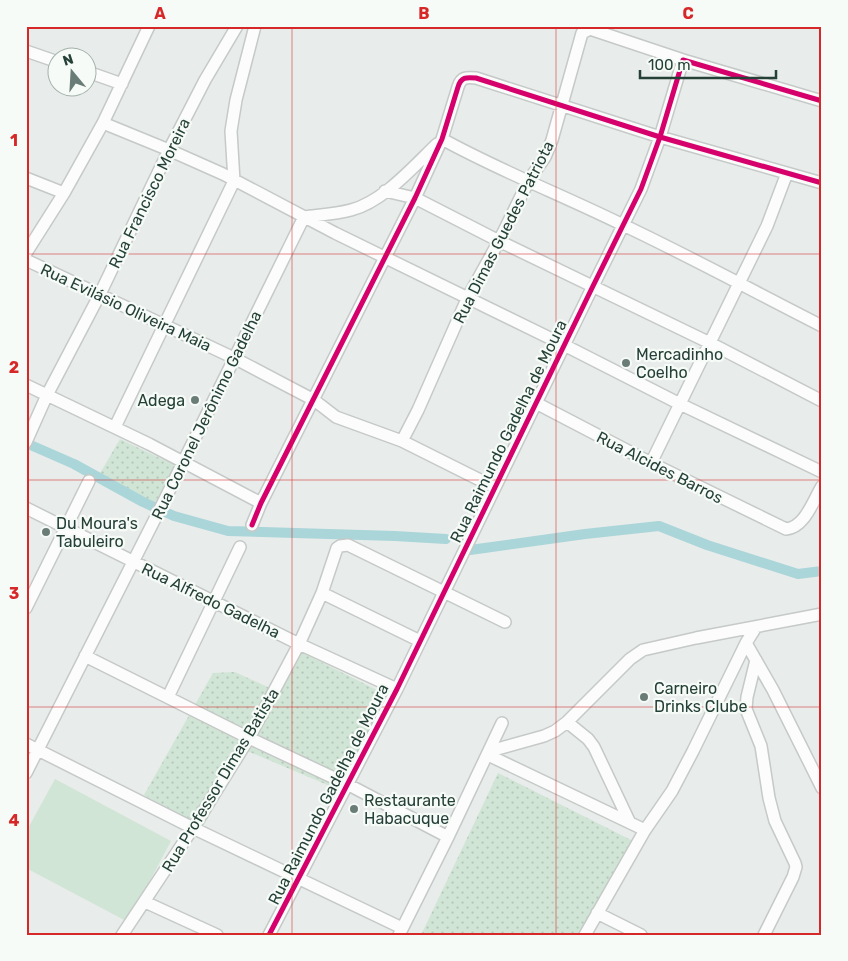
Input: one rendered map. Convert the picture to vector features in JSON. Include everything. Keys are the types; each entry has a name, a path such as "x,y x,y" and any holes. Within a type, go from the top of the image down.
{"street":[{"path":"26,253 64,193 102,123 149,26"},
{"name":"Rua Francisco Moreira","path":"26,442 47,394 100,294 205,80 237,26"},
{"path":"115,427 234,181 231,131 236,100 254,26"},
{"name":"Rua Dimas Guedes Patriota","path":"402,441 418,410 467,299 499,241 529,180 545,157 580,36 585,30 590,29 683,60"},
{"path":"26,51 48,59"},
{"path":"683,60 822,101"},
{"name":"Rua Raimundo Gadelha de Moura","path":"269,935 420,641 641,189 660,137 683,60"},
{"path":"98,76 122,84"},
{"path":"252,525 261,503 415,198 442,139 460,82 466,77 476,78 561,104 660,137 822,183"},
{"path":"102,123 170,150 234,181 467,299 822,472"},
{"path":"304,217 352,210 368,203 385,191 442,139"},
{"path":"442,139 495,167 529,180 623,224 822,326"},
{"path":"651,463 767,226 788,173"},
{"path":"26,178 64,193"},
{"path":"385,191 415,198 499,241 710,343 822,401"},
{"name":"Rua Coronel Jerônimo Gadelha","path":"26,773 164,501 182,461 304,217"},
{"name":"Rua Evilásio Oliveira Maia","path":"26,260 234,358 314,400 336,417 402,441 494,487"},
{"path":"26,385 115,427 261,503"},
{"name":"Rua Alcides Barros","path":"536,403 651,463 786,529 796,526 802,521 822,486"},
{"path":"26,608 89,481"},
{"name":"Rua Alfredo Gadelha","path":"26,508 299,644 396,689"},
{"name":"Rua Professor Dimas Batista","path":"122,935 193,828 249,738 299,644 322,593 337,548 344,544 348,545 444,592"},
{"path":"168,697 240,547"},
{"path":"444,592 505,622"},
{"path":"322,593 420,641"},
{"path":"489,753 544,736 567,722 630,659 643,650 822,614"},
{"path":"585,935 645,830 676,783 746,643 756,627"},
{"path":"746,643 822,788"},
{"path":"85,656 249,738 348,784 448,837"},
{"path":"756,660 746,709 761,746 768,798 775,821 796,867 793,877 764,935"},
{"path":"567,722 588,739 594,747 630,823"},
{"path":"26,744 193,828 299,878 400,931 448,837 502,723"},
{"path":"489,753 645,830"},
{"path":"145,902 217,935"},
{"path":"596,913 641,935"}],"green space":[{"path":"120,439 174,465 157,506 99,475"},
{"path":"295,649 387,695 337,789 245,750 202,829 144,795 213,673 235,672 272,689"},
{"path":"498,773 633,841 582,935 425,935 422,933"},
{"path":"55,779 171,841 128,922 26,868 26,832"}],"waterway":[{"path":"26,443 74,464 143,502 174,516 228,531 446,539"},
{"path":"470,550 659,526 707,545 798,574 822,571"}],"cycle path":[{"path":"269,935 397,689 641,189 660,137 683,60 822,101"},
{"path":"252,525 261,503 415,198 442,139 462,79 476,78 660,137 822,183"}],"place":[{"name":"Mercadinho Coelho","path":"626,363"},
{"name":"Adega","path":"195,400"},
{"name":"Du Moura's Tabuleiro","path":"46,532"},
{"name":"Carneiro Drinks Clube","path":"644,697"},
{"name":"Restaurante Habacuque","path":"354,809"}]}
